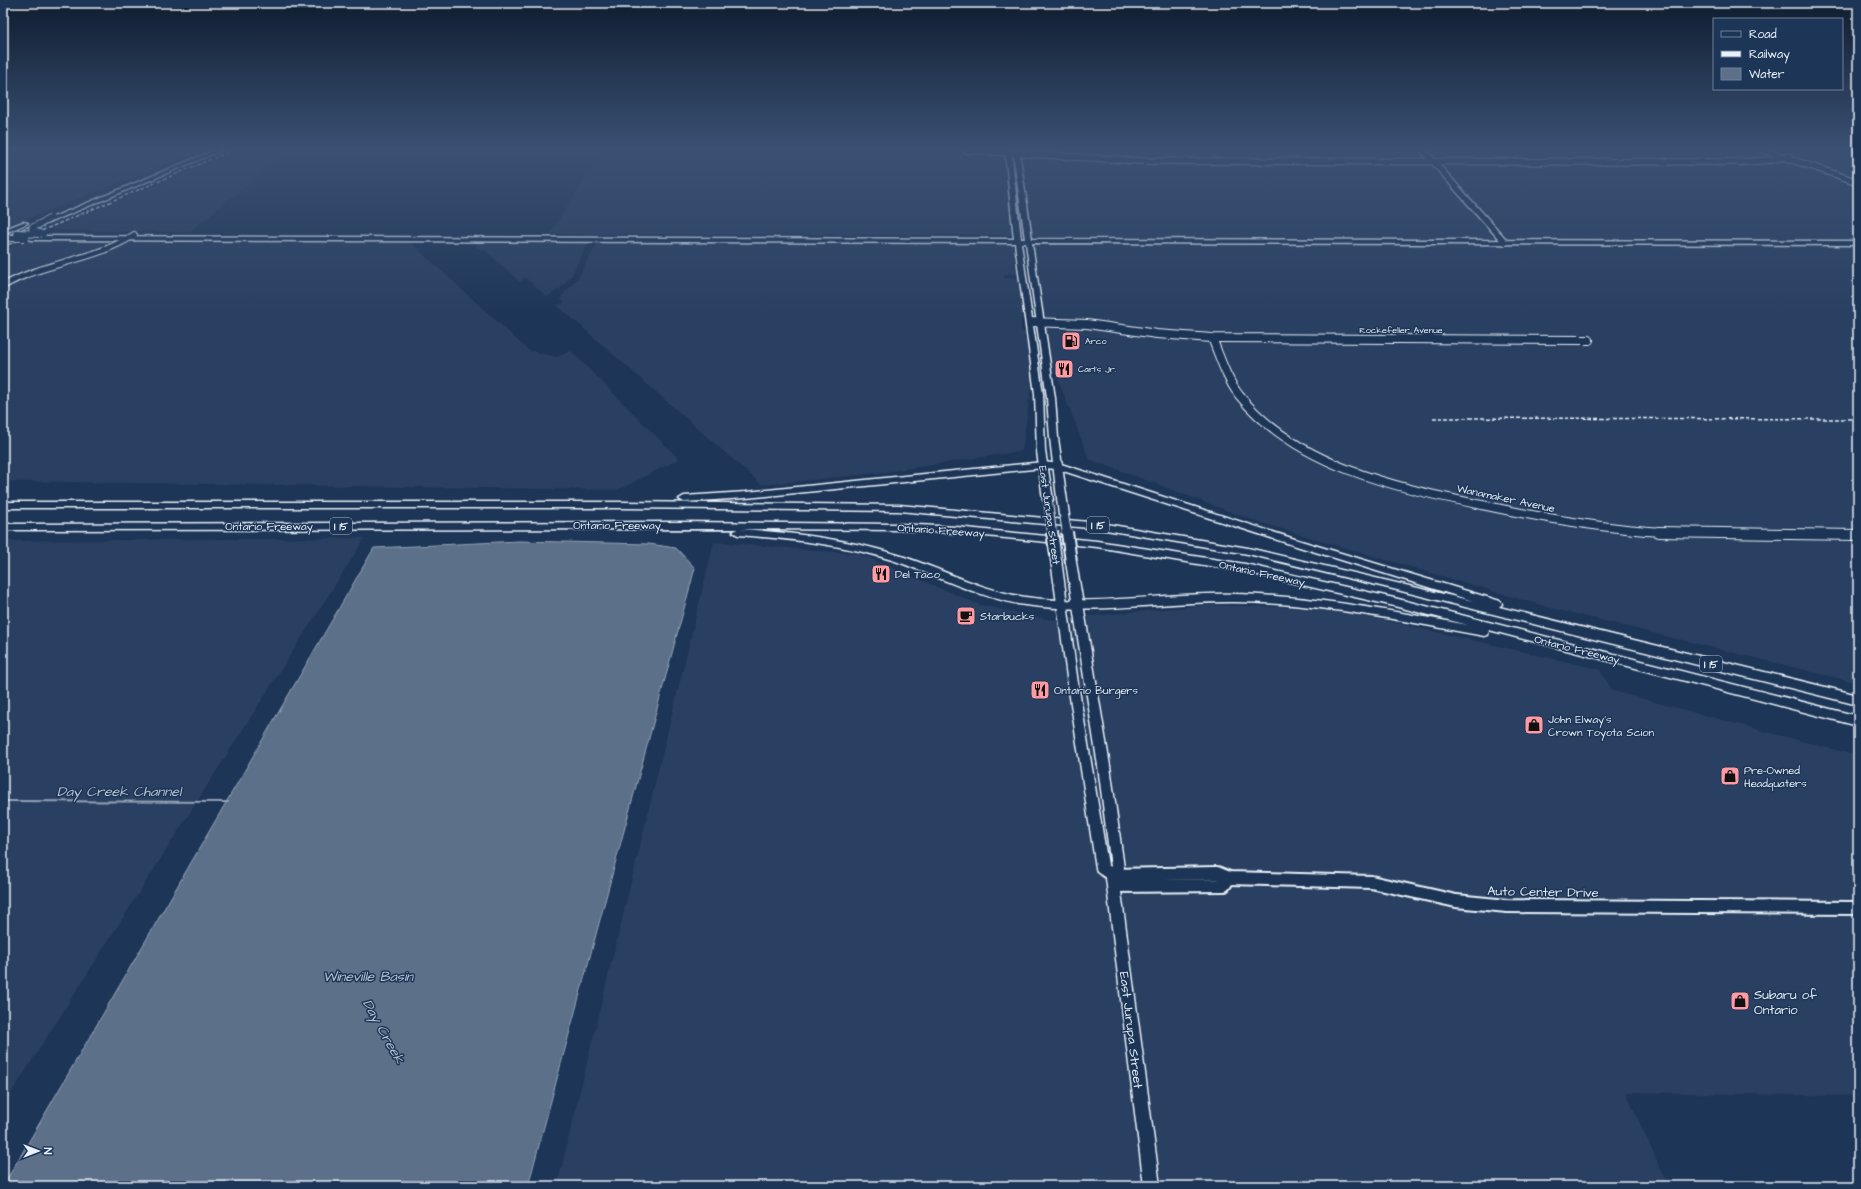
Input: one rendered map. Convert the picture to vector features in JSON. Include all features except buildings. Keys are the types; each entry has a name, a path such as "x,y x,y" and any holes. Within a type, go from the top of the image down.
{"highway":[{"path":"622,505 648,500 746,495 1043,465 1058,466 1297,543 1489,601 1564,627"},
{"name":"Ontario Freeway","path":"3,505 622,505 900,508 1100,526 1248,551 1858,700"},
{"path":"678,525 713,530 810,538 855,546 924,568 1000,596 1077,605 1211,598 1290,601 1347,608 1565,646"},
{"name":"Ontario Freeway","path":"3,527 678,525 898,527 949,529 1097,544 1253,570 1394,602 1858,721"}],"main road":[{"path":"5,236 76,205"},
{"path":"5,236 77,205"},
{"path":"43,234 33,232 32,228 50,217 79,205"},
{"path":"5,236 80,205"},
{"name":"East Jurupa Street","path":"1015,205 1039,394 1041,451 1061,604 1102,868 1113,880"},
{"name":"East Jurupa Street","path":"1023,205 1051,398 1062,501 1077,605 1104,766 1118,868 1113,880 1152,1186"},
{"path":"5,236 43,234 131,237 1500,240 1858,239"},
{"path":"5,236 31,238 68,238 77,236"},
{"path":"1500,240 1858,243"}],"street":[{"path":"1469,205 1500,240"},
{"path":"3,286 17,277 32,271 102,254 131,237"},
{"name":"Rockefeller Avenue","path":"1030,325 1087,329 1167,339 1201,341 1212,338 1589,340"},
{"name":"Wanamaker Avenue","path":"1212,338 1230,382 1247,404 1266,422 1290,439 1324,457 1384,481 1430,494 1532,516 1619,529 1683,534 1858,535"},
{"name":"Auto Center Drive","path":"1113,880 1224,885 1229,878 1371,882 1448,900 1507,906 1858,908"}],"shaded area":[{"path":"3,205 62,205 3,229"},
{"path":"107,205 222,205 189,232 48,230"},
{"path":"568,205 1858,205 1858,683 1551,608 1258,522 1089,459 1051,361 1031,235 550,234"},
{"path":"26,241 410,242 528,350 556,357 571,351 679,459 618,490 3,481 3,250"},
{"path":"478,242 588,243 572,274 560,289 547,297 525,277 520,282 486,251 475,247"},
{"path":"603,242 1012,245 1016,248 1014,266 1018,270 1018,274 1004,274 1004,278 1018,278 1024,318 1021,319 1021,330 1025,332 1032,381 1022,451 879,473 762,485 557,305 565,303 561,299 562,296 578,278 597,244"},
{"path":"365,538 3,1106 3,541"},
{"path":"714,542 859,554 980,605 1051,620 1207,605 1315,608 1347,612 1599,669 1613,691 1858,756 1858,1096 1626,1092 1668,1186 557,1186"}],"water":[{"name":"Wineville Basin","path":"519,541 649,544 676,548 695,568 528,1186 3,1186 374,548"}],"waterway":[{"name":"Day Creek Channel","path":"3,801 228,802"}],"railway":[{"path":"3,247 101,205"},
{"path":"1433,418 1858,419"}],"place":[{"name":"Arco","path":"1071,341"},
{"name":"Carl's Jr.","path":"1064,369"},
{"name":"Del Taco","path":"881,574"},
{"name":"Starbucks","path":"966,616"},
{"name":"Ontario Burgers","path":"1040,690"},
{"name":"John Elway's Crown Toyota Scion","path":"1534,725"},
{"name":"Pre-Owned Headquaters","path":"1730,776"},
{"name":"Subaru of Ontario","path":"1740,1001"}],"water label":[{"name":"Day Creek","path":"384,1031"}]}
